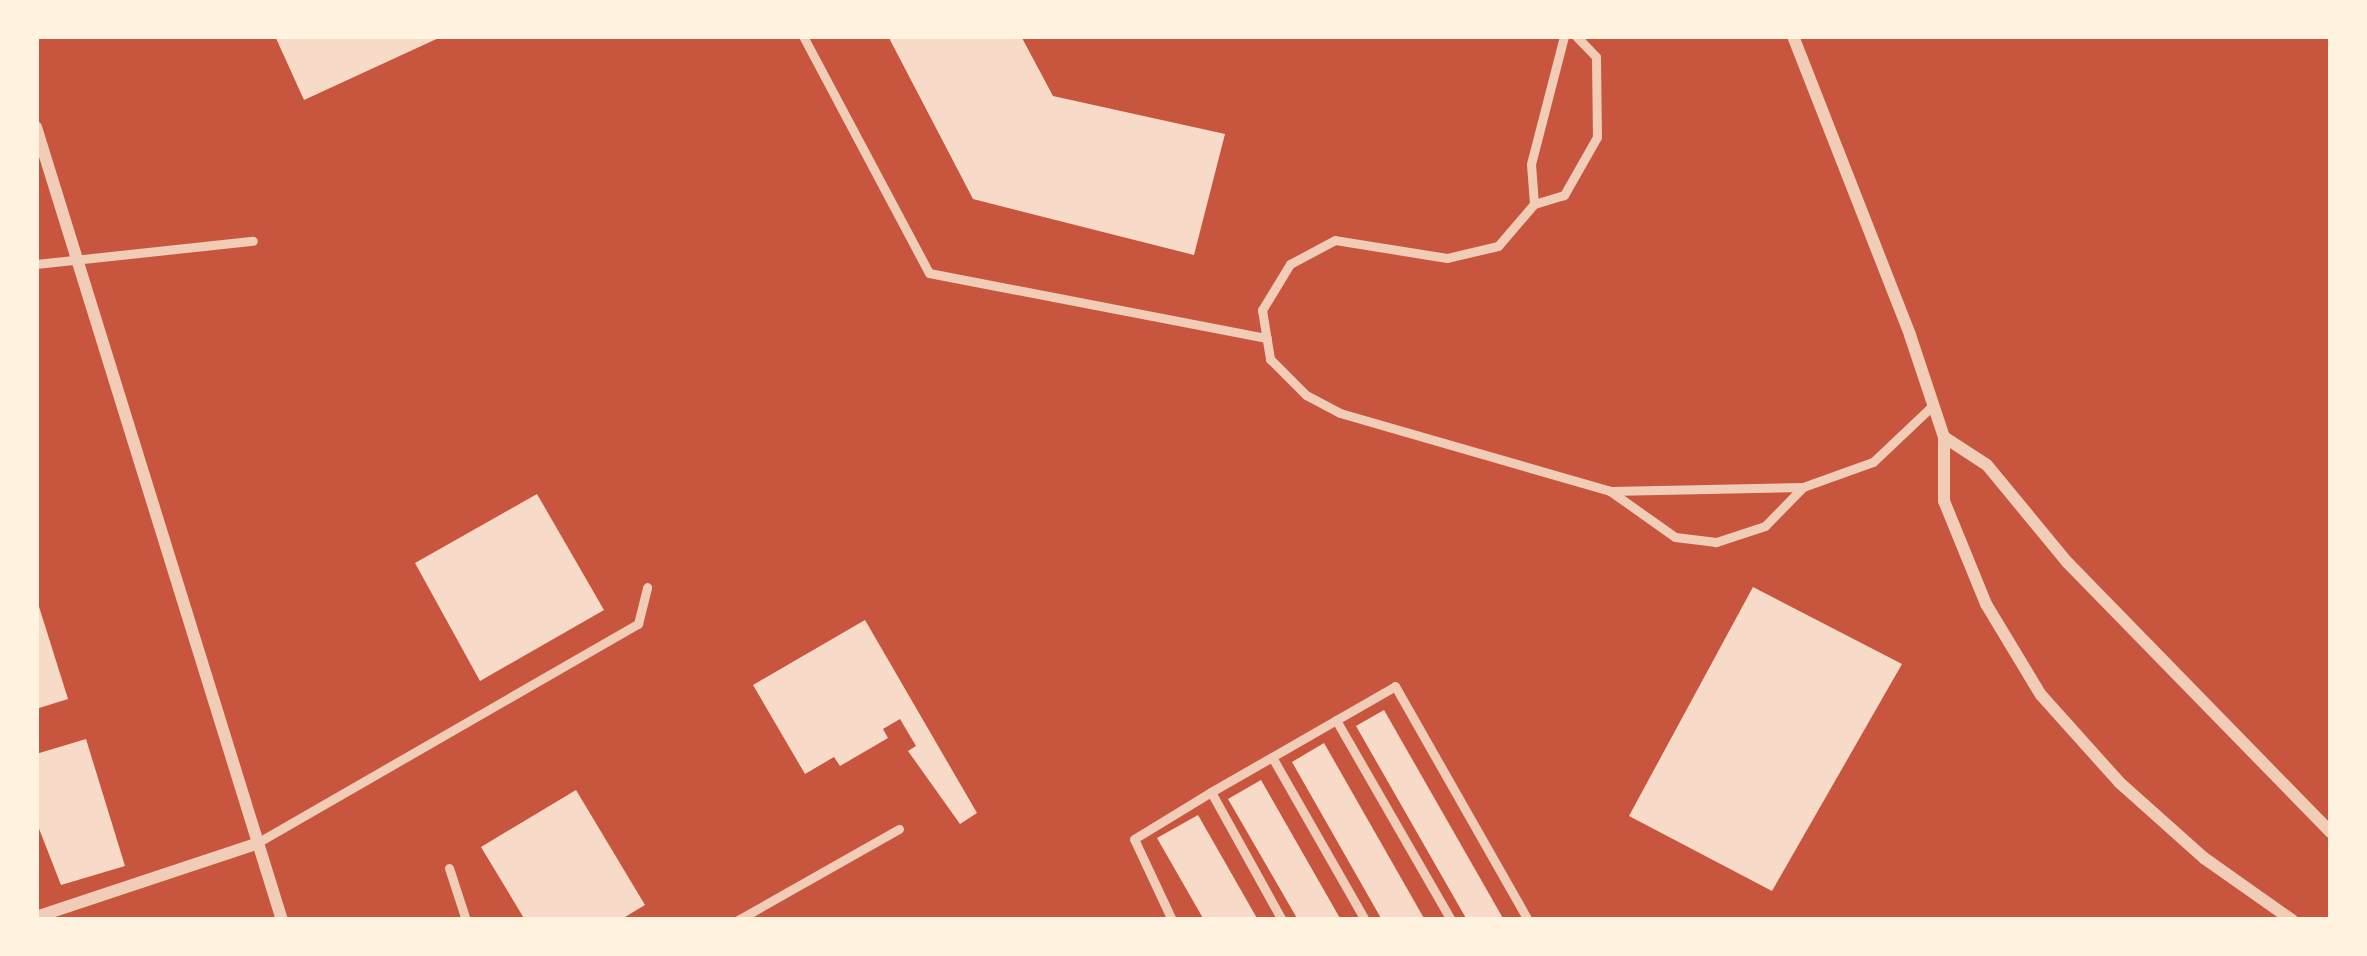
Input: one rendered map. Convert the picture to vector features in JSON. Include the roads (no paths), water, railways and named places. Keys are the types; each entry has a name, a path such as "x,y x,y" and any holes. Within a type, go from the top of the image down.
{"street":[{"path":"1793,36 1944,437 1944,501 1986,604 2041,695 2120,783 2204,858 2292,920"},
{"path":"36,127 281,920"},
{"path":"1944,437 1987,465 2067,562 2331,832"},
{"path":"36,917 255,844"}],"lane":[{"path":"803,36 928,273 1267,338"},
{"path":"1534,203 1531,164 1564,36"},
{"path":"1576,36 1596,57 1597,137 1564,195 1534,203 1498,246 1447,258 1335,240 1290,264 1262,310 1270,359 1306,395 1340,413 1610,491 1803,487 1873,462 1931,407"},
{"path":"36,264 75,254 254,241"},
{"path":"1610,491 1675,537 1716,542 1765,526 1803,487"},
{"path":"255,844 638,624 647,587"},
{"path":"1172,920 1134,839 1395,686 1528,920"},
{"path":"1336,720 1451,920"},
{"path":"1272,757 1365,920"},
{"path":"1211,792 1282,920"},
{"path":"738,920 899,829"},
{"path":"449,868 466,920"}]}
